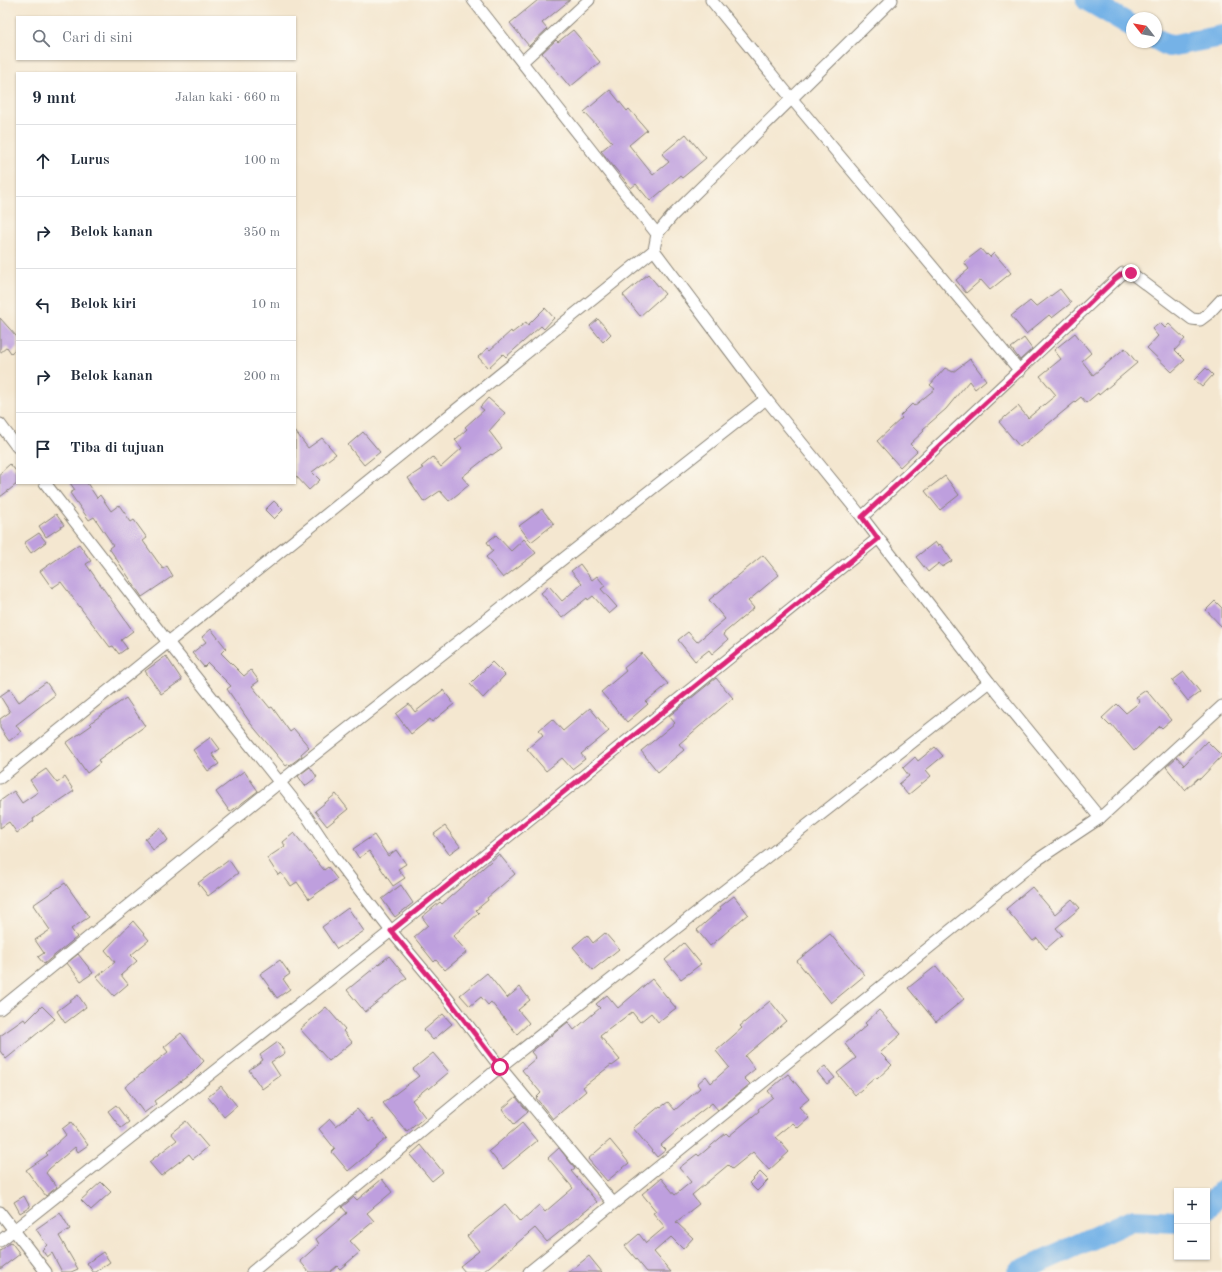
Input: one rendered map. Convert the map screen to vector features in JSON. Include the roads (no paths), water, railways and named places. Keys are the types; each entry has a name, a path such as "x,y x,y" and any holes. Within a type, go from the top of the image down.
{"street":[{"path":"473,0 657,234"},
{"path":"522,62 589,0"},
{"path":"712,0 792,99 1020,371"},
{"path":"0,778 167,641 654,250 657,234 673,215 892,0"},
{"path":"654,250 766,399 862,517 989,682 1100,818"},
{"path":"862,517 1020,371 1123,273 1131,273 1192,319 1200,320 1222,299"},
{"path":"0,1009 280,782 766,399"},
{"path":"0,424 16,445"},
{"path":"46,484 167,641 280,782 391,931 435,983 500,1067 613,1203"},
{"path":"0,1242 391,931 878,539"},
{"path":"252,1272 500,1067 989,682"},
{"path":"529,1272 1037,860 1100,818 1222,706"},
{"path":"0,1212 46,1272"}],"waterway":[{"path":"1087,0 1126,23"},
{"path":"1162,42 1169,46 1222,36"},
{"path":"1210,1205 1222,1191"},
{"path":"1018,1272 1132,1220 1174,1222"}]}
